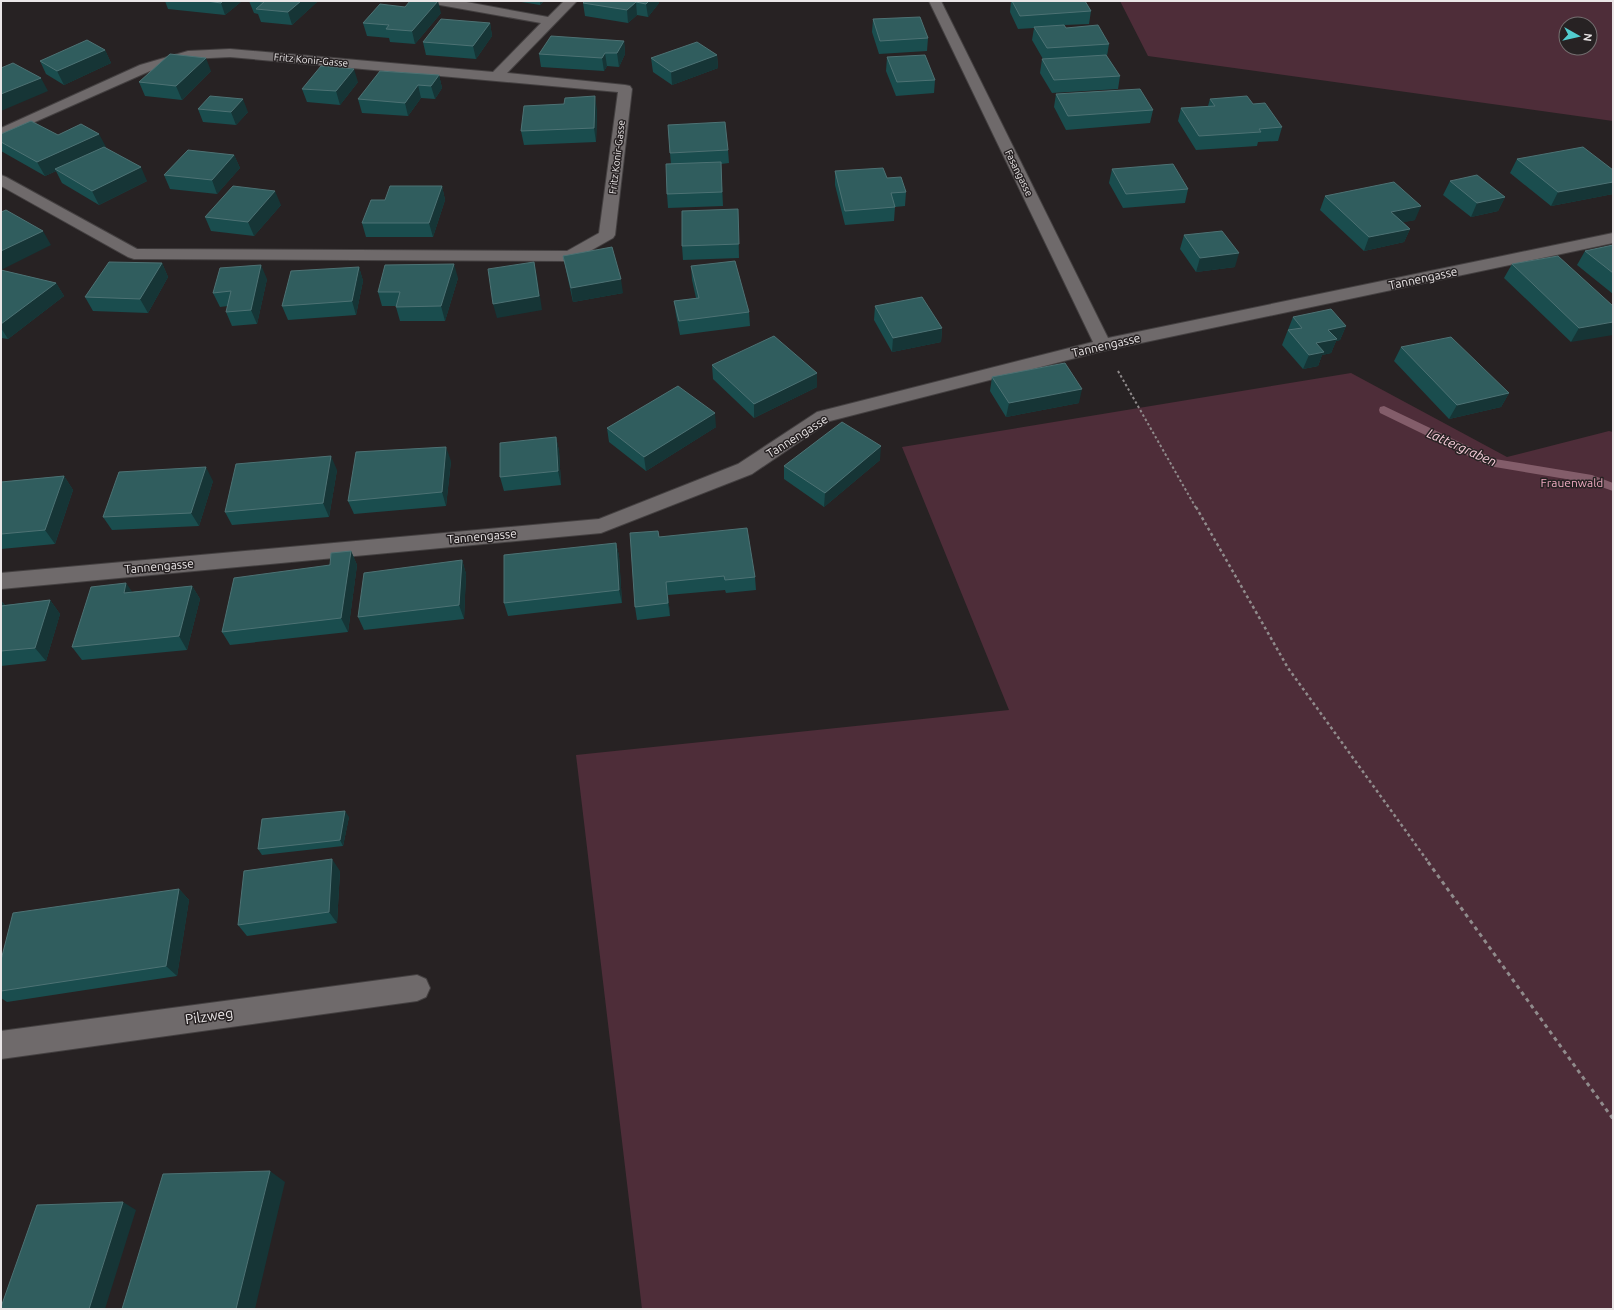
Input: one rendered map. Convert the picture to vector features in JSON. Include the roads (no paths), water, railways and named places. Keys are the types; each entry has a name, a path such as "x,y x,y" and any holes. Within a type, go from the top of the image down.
{"street":[{"path":"440,1 550,21"},
{"path":"496,76 571,1"},
{"name":"Fasangasse","path":"935,1 1103,345"},
{"name":"Fritz Konir-Gasse","path":"1,133 146,68 188,55 230,53 496,76 625,89 608,235 570,256 134,254 1,180"},
{"name":"Tannengasse","path":"1,581 601,526 745,469 824,416 1103,345 1613,238"},
{"name":"Pilzweg","path":"1,1045 417,988"}],"waterway":[{"name":"Lattergraben","path":"1384,410 1493,463 1592,479 1613,487"}],"park label":[{"name":"Frauenwald","path":"1572,482"}]}
